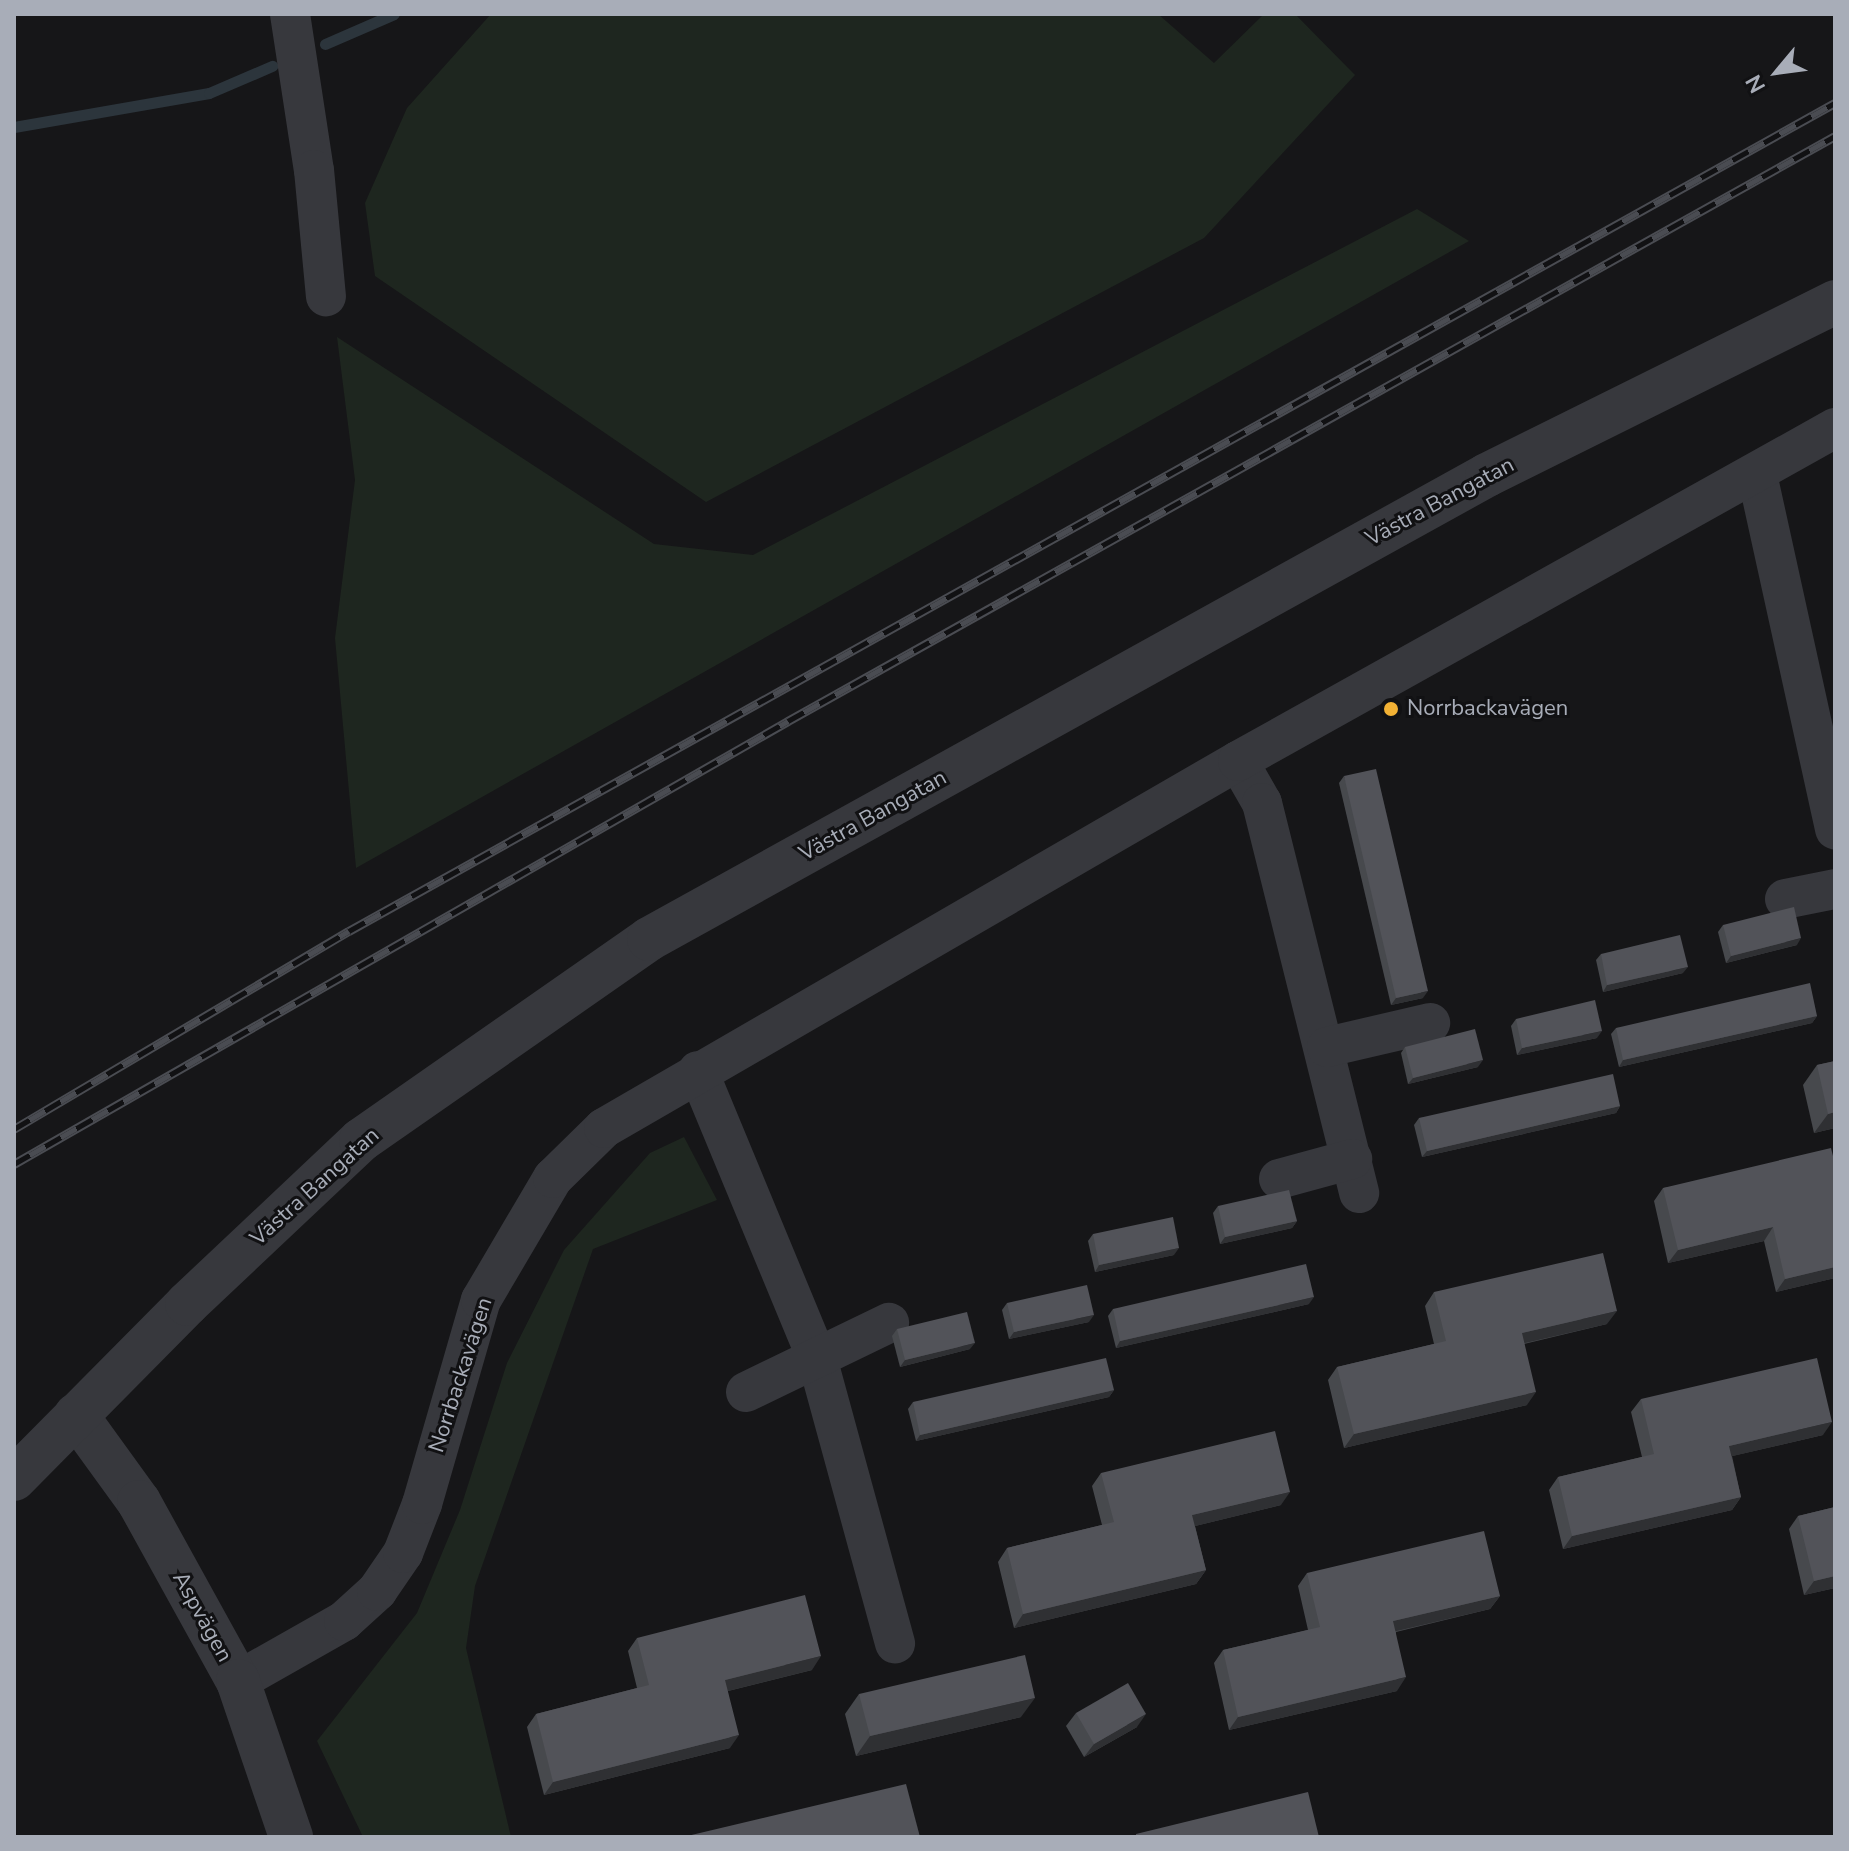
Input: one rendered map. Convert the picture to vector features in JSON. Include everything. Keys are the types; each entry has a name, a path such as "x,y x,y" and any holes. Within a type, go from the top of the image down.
{"street":[{"path":"290,14 326,296"},
{"name":"Västra Bangatan","path":"14,1479 76,1415 361,1140 649,939 1487,475 1835,302"},
{"name":"Norrbackavägen","path":"238,1681 344,1621 377,1591 403,1553 422,1504 481,1300 553,1178 604,1128 1238,761 1835,428"},
{"path":"1757,474 1829,773 1835,830"},
{"path":"1238,761 1262,803 1327,1047 1355,1176 1279,1179"},
{"path":"1785,899 1835,889"},
{"path":"1327,1047 1430,1023"},
{"path":"698,1071 817,1358 895,1644"},
{"path":"746,1392 889,1323"},
{"name":"Aspvägen","path":"76,1415 139,1502 238,1681 291,1837"}],"shaded area":[{"path":"491,14 1158,14 1214,63 1264,14 1295,14 1355,75 1204,238 706,502 375,276 365,203 407,108"},
{"path":"1417,209 1469,241 356,868 335,638 355,480 337,337 654,544 753,555"},
{"path":"684,1137 717,1200 593,1249 475,1586 466,1648 511,1837 363,1837 317,1741 417,1613 460,1510 507,1363 564,1250 650,1153"}],"building":[{"path":"1376,769 1428,991 1396,998 1344,776"},
{"path":"1794,907 1801,938 1731,956 1723,925"},
{"path":"1680,935 1688,967 1607,985 1601,954"},
{"path":"1810,983 1817,1016 1623,1060 1616,1028"},
{"path":"1595,1000 1602,1031 1522,1048 1516,1019"},
{"path":"1475,1029 1483,1060 1413,1078 1405,1047"},
{"path":"1835,1061 1835,1112 1828,1114 1817,1065"},
{"path":"1613,1074 1620,1106 1427,1151 1419,1118"},
{"path":"1831,1148 1835,1164 1835,1267 1785,1279 1773,1227 1678,1250 1663,1188"},
{"path":"1289,1190 1297,1221 1225,1237 1218,1206"},
{"path":"1173,1217 1179,1248 1099,1265 1093,1234"},
{"path":"1603,1253 1617,1311 1522,1333 1536,1392 1354,1434 1337,1367 1446,1341 1434,1292"},
{"path":"1306,1264 1314,1297 1120,1341 1113,1309"},
{"path":"1087,1285 1094,1315 1014,1332 1007,1303"},
{"path":"967,1312 975,1343 905,1360 897,1329"},
{"path":"1106,1358 1114,1390 920,1435 913,1402"},
{"path":"1817,1358 1832,1422 1729,1446 1741,1497 1572,1536 1558,1477 1654,1454 1641,1399"},
{"path":"1275,1431 1290,1492 1192,1515 1206,1570 1023,1614 1007,1548 1114,1522 1101,1473"},
{"path":"1835,1507 1835,1576 1814,1581 1798,1516"},
{"path":"1484,1531 1500,1596 1393,1621 1406,1677 1238,1717 1223,1650 1320,1627 1307,1573"},
{"path":"805,1595 821,1656 725,1680 739,1735 553,1782 536,1714 649,1685 637,1638"},
{"path":"1025,1655 1035,1698 870,1736 859,1694"},
{"path":"1128,1683 1146,1714 1094,1744 1076,1713"},
{"path":"906,1784 920,1837 683,1837"},
{"path":"1308,1792 1319,1837 1136,1837 1136,1834"}],"waterway":[{"path":"325,44 394,14"},
{"path":"14,127 209,93 272,66"}],"railway":[{"path":"14,1129 349,931 1835,103"},
{"path":"14,1164 788,721 1835,136"}],"place":[{"name":"Norrbackavägen","path":"1391,709"}]}
